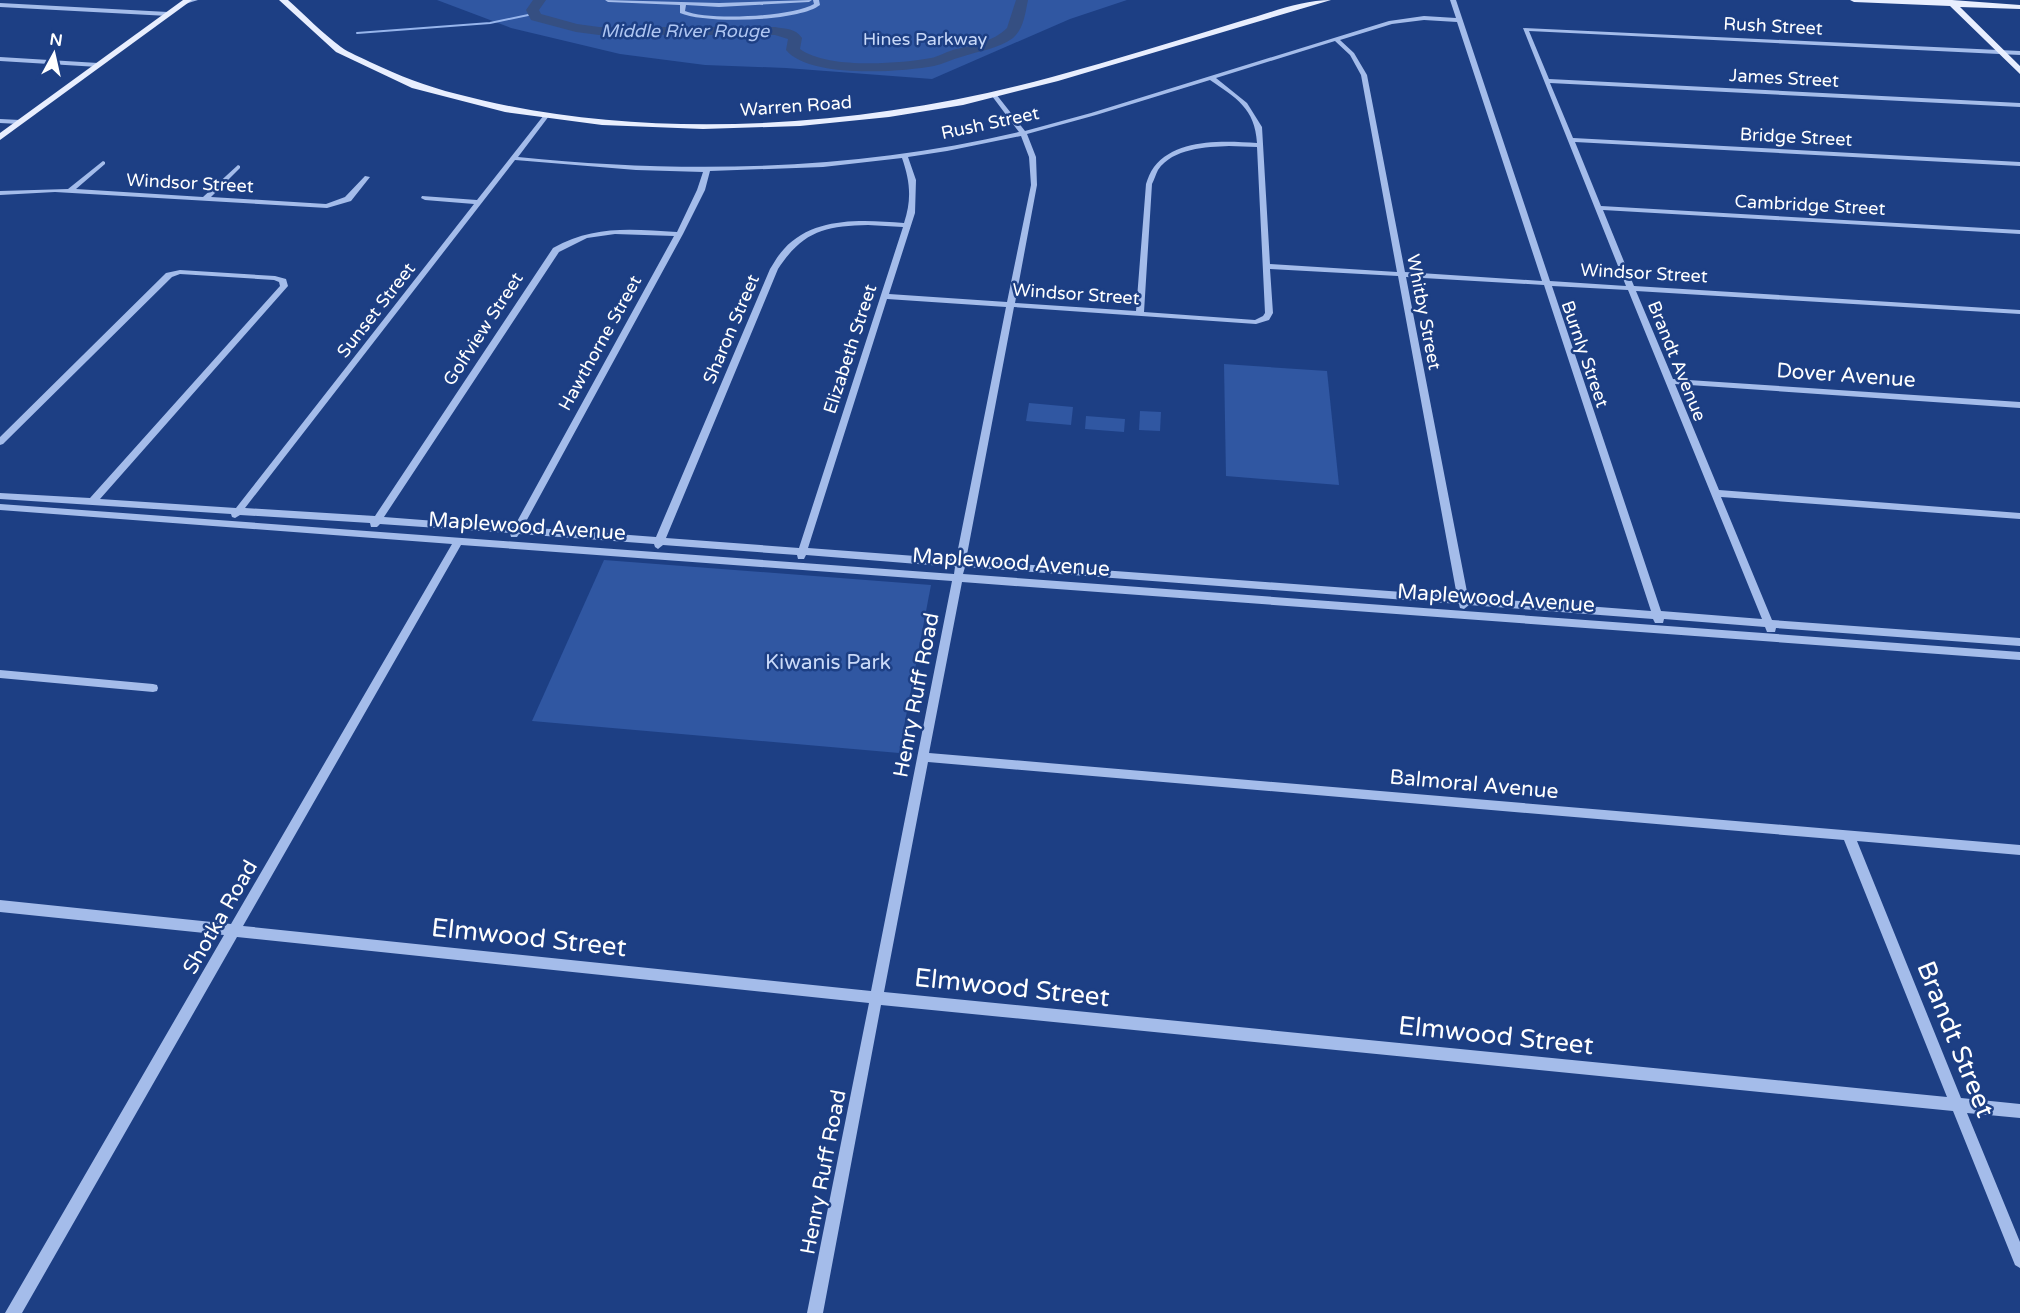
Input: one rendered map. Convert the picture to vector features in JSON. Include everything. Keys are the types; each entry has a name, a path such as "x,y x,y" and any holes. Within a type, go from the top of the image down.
{"main road":[{"name":"Warren Road","path":"283,0 316,35 340,52 379,73 457,98 546,116 653,125 770,125 878,116 994,95 1328,0"},
{"path":"1854,0 1950,2 2020,7"},
{"path":"0,137 187,1"},
{"path":"1950,2 2020,72"}],"street":[{"path":"187,1 195,0"},
{"path":"608,0 683,4 809,0"},
{"path":"683,4 682,12 692,16 775,15 802,14 812,10 817,5 816,0"},
{"name":"Burnly Street","path":"1453,0 1545,283 1662,629"},
{"path":"0,5 168,14"},
{"name":"Rush Street","path":"512,158 604,167 707,169 801,166 904,155 1024,133 1403,20 1460,20"},
{"name":"Rush Street","path":"1525,29 2020,53"},
{"name":"Brandt Avenue","path":"1525,29 1774,637"},
{"name":"Whitby Street","path":"1336,39 1352,54 1364,75 1466,614"},
{"path":"0,59 98,65"},
{"path":"1210,78 1236,95 1249,108 1259,127 1266,266"},
{"name":"James Street","path":"1546,81 2020,105"},
{"name":"Henry Ruff Road","path":"816,1313 1009,304 1034,185 1033,154 1024,133 994,95"},
{"name":"Sunset Street","path":"230,522 546,116"},
{"path":"0,121 20,122"},
{"name":"Bridge Street","path":"1570,140 2020,164"},
{"path":"1140,313 1149,184 1155,170 1171,156 1195,147 1223,144 1260,145"},
{"name":"Elizabeth Street","path":"799,565 907,225 913,189 911,172 904,155"},
{"path":"69,191 104,163"},
{"path":"205,199 238,167"},
{"name":"Hawthorne Street","path":"510,543 679,234 701,190 707,169"},
{"name":"Windsor Street","path":"0,193 69,191 334,205 348,199 367,177"},
{"path":"425,198 479,202"},
{"name":"Cambridge Street","path":"1598,208 2020,232"},
{"name":"Sharon Street","path":"655,554 774,269 787,248 808,233 835,225 866,222 907,225"},
{"name":"Golfview Street","path":"369,533 556,250 576,239 602,232 679,234"},
{"name":"Windsor Street","path":"885,296 1256,322 1264,319 1269,313 1266,266 2020,312"},
{"path":"0,442 172,273 280,279 284,283 282,289 84,512"},
{"name":"Dover Avenue","path":"1669,381 2020,405"},
{"path":"1715,493 2020,516"},
{"name":"Maplewood Avenue","path":"0,496 239,510 2020,642"},
{"name":"Maplewood Avenue","path":"0,507 230,522 2020,656"},
{"name":"Shotka Road","path":"13,1313 459,540"},
{"path":"1058,584 1060,571"},
{"path":"0,674 153,688"},
{"name":"Balmoral Avenue","path":"924,757 2020,850"},
{"name":"Brandt Street","path":"1848,835 2020,1260"},
{"name":"Elmwood Street","path":"0,906 877,998 2020,1111"}],"green space":[{"name":"Hines Parkway","path":"437,0 1127,0 1070,19 932,79 786,68 705,65 620,54 511,28"},
{"path":"1224,364 1327,371 1339,485 1226,476"},
{"path":"1029,403 1073,407 1071,425 1026,421"},
{"path":"1140,411 1161,412 1160,431 1139,430"},
{"path":"1086,416 1125,419 1124,432 1085,429"},
{"name":"Kiwanis Park","path":"604,560 931,585 899,753 532,721"}],"waterway":[{"name":"Middle River Rouge","path":"540,0 532,10 536,17 576,28 599,31 775,31 790,33 795,38 793,50 802,57 818,62 859,66 919,64 997,41 1009,34 1015,27 1022,0"},
{"path":"357,33 490,23 533,14"}]}
